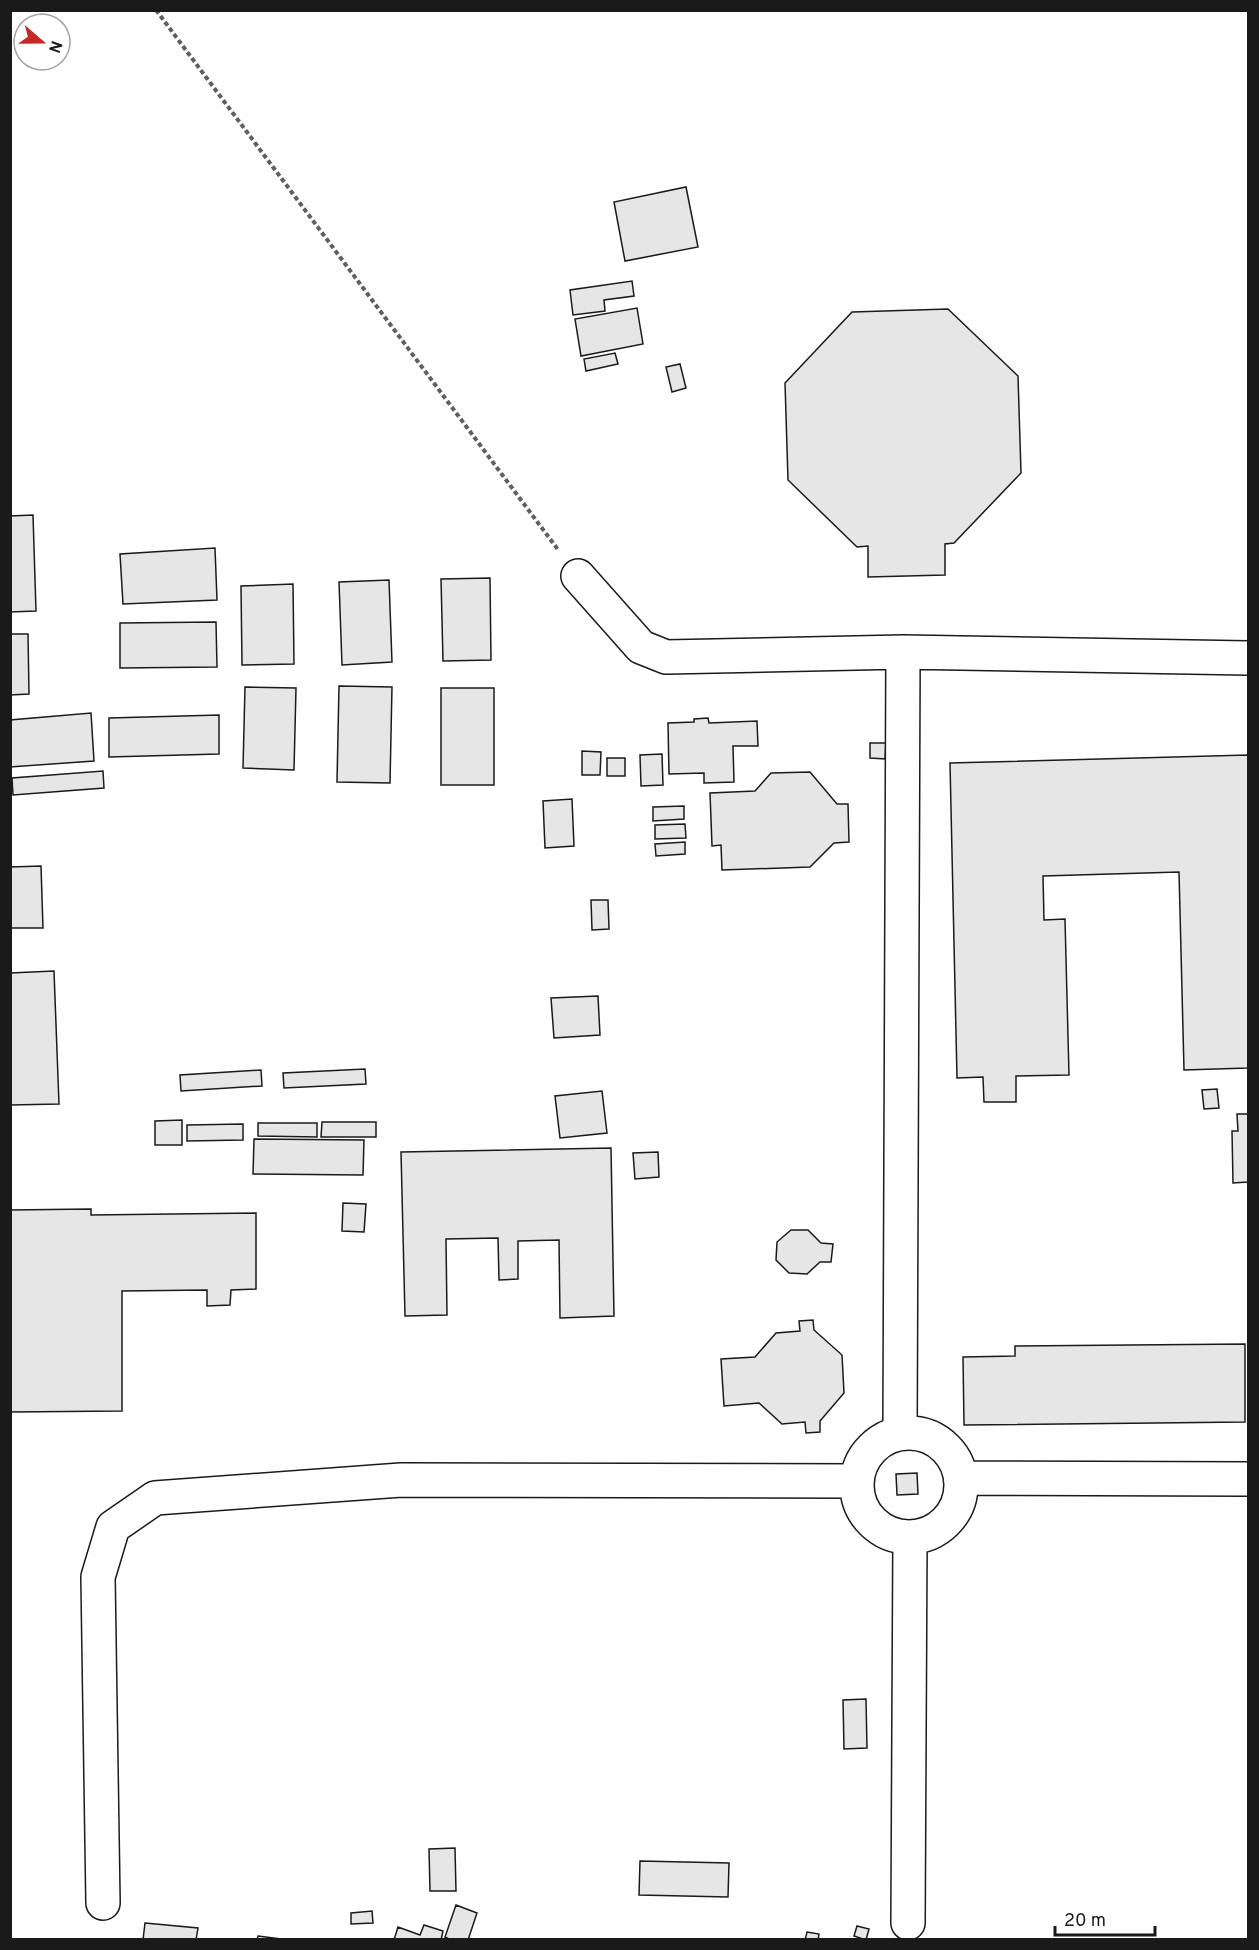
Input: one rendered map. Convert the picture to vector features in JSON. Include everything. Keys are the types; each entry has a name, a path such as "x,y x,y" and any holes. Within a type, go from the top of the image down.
{"street":[{"path":"578,576 641,647 666,657 903,652 1248,658"},
{"path":"900,1432 903,652"},
{"path":"900,1432 921,1433 941,1442 955,1458 962,1478 960,1501 949,1520 931,1533 910,1538 888,1534 870,1521 859,1502 856,1480 861,1464 870,1449 884,1438 900,1432"},
{"path":"962,1478 1248,1479"},
{"path":"103,1903 98,1577 113,1527 155,1498 401,1480 856,1480"},
{"path":"908,1923 910,1538"}],"path":[{"path":"156,10 578,576"}],"building":[{"path":"686,187 698,247 625,261 614,202"},
{"path":"632,281 634,296 604,300 605,311 573,315 570,290"},
{"path":"637,308 643,344 581,356 575,319"},
{"path":"948,309 1018,376 1021,473 954,543 945,544 945,575 868,577 868,546 857,547 788,480 785,383 852,312"},
{"path":"615,353 618,364 586,371 584,359"},
{"path":"680,364 686,388 672,392 666,367"},
{"path":"33,515 36,611 10,612 10,516"},
{"path":"215,548 217,600 123,604 120,554"},
{"path":"490,578 491,660 443,661 441,579"},
{"path":"389,580 392,662 342,665 339,582"},
{"path":"293,584 294,664 242,665 241,586"},
{"path":"216,622 217,667 120,668 120,623"},
{"path":"10,634 28,634 29,694 10,695"},
{"path":"339,686 392,687 390,783 337,782"},
{"path":"245,687 296,688 294,770 243,768"},
{"path":"441,688 494,688 494,785 441,785"},
{"path":"91,713 94,761 10,767 10,720"},
{"path":"219,715 219,754 109,757 109,718"},
{"path":"708,718 709,723 757,721 758,746 733,746 734,782 704,783 704,773 669,774 668,723 694,722 694,719"},
{"path":"870,743 886,743 885,759 870,758"},
{"path":"582,751 601,752 600,775 582,775"},
{"path":"662,754 663,785 641,786 640,755"},
{"path":"1248,755 1248,1068 1184,1070 1179,872 1043,876 1044,920 1065,919 1069,1075 1016,1076 1016,1102 984,1102 983,1077 957,1078 950,763"},
{"path":"607,758 625,758 625,776 607,776"},
{"path":"103,771 104,788 13,795 12,778"},
{"path":"810,772 837,804 848,804 849,842 834,843 810,867 722,870 721,845 712,846 710,793 755,791 771,773"},
{"path":"572,799 574,846 545,848 543,801"},
{"path":"684,806 684,819 653,821 653,807"},
{"path":"685,824 686,838 655,839 655,825"},
{"path":"685,842 685,854 656,856 655,844"},
{"path":"41,866 43,928 10,928 10,867"},
{"path":"591,900 608,900 609,929 592,930"},
{"path":"54,971 59,1104 10,1105 10,973"},
{"path":"598,996 600,1035 554,1038 551,998"},
{"path":"365,1069 366,1084 284,1088 283,1073"},
{"path":"261,1070 262,1086 181,1091 180,1075"},
{"path":"1217,1089 1219,1108 1204,1109 1202,1090"},
{"path":"602,1091 607,1133 560,1138 555,1096"},
{"path":"1237,1114 1248,1114 1248,1182 1233,1183 1232,1131 1238,1131"},
{"path":"182,1120 182,1145 155,1145 155,1121"},
{"path":"322,1122 376,1122 376,1137 321,1137"},
{"path":"258,1123 317,1123 317,1137 258,1136"},
{"path":"243,1124 243,1140 187,1141 187,1125"},
{"path":"254,1139 364,1140 363,1175 253,1174"},
{"path":"611,1148 614,1316 560,1318 559,1240 518,1241 518,1279 499,1280 498,1238 446,1239 447,1315 405,1316 401,1152"},
{"path":"658,1152 659,1177 635,1179 633,1153"},
{"path":"343,1203 366,1204 364,1232 342,1231"},
{"path":"91,1209 91,1215 256,1213 256,1289 231,1290 230,1305 207,1306 207,1290 122,1291 122,1411 10,1412 10,1210"},
{"path":"791,1230 808,1230 821,1243 833,1244 831,1262 820,1262 807,1274 789,1273 776,1260 777,1242"},
{"path":"813,1320 814,1330 842,1355 844,1393 820,1421 820,1432 806,1433 805,1422 782,1424 759,1403 724,1406 721,1359 755,1357 776,1333 800,1331 799,1321"},
{"path":"1245,1344 1245,1422 964,1425 963,1357 1015,1356 1015,1346"},
{"path":"917,1473 918,1494 897,1495 896,1474"},
{"path":"866,1699 867,1748 844,1749 843,1700"},
{"path":"455,1848 456,1891 430,1891 429,1849"},
{"path":"640,1861 729,1863 728,1897 639,1895"},
{"path":"456,1905 477,1913 468,1940 451,1940 445,1937"},
{"path":"372,1911 373,1923 351,1924 351,1913"},
{"path":"145,1923 198,1928 196,1940 143,1940"},
{"path":"424,1925 443,1931 441,1940 394,1940 398,1927 420,1935"},
{"path":"857,1926 869,1929 866,1940 854,1936"},
{"path":"807,1932 819,1934 818,1940 805,1940"},
{"path":"258,1936 289,1940 257,1940"}]}
